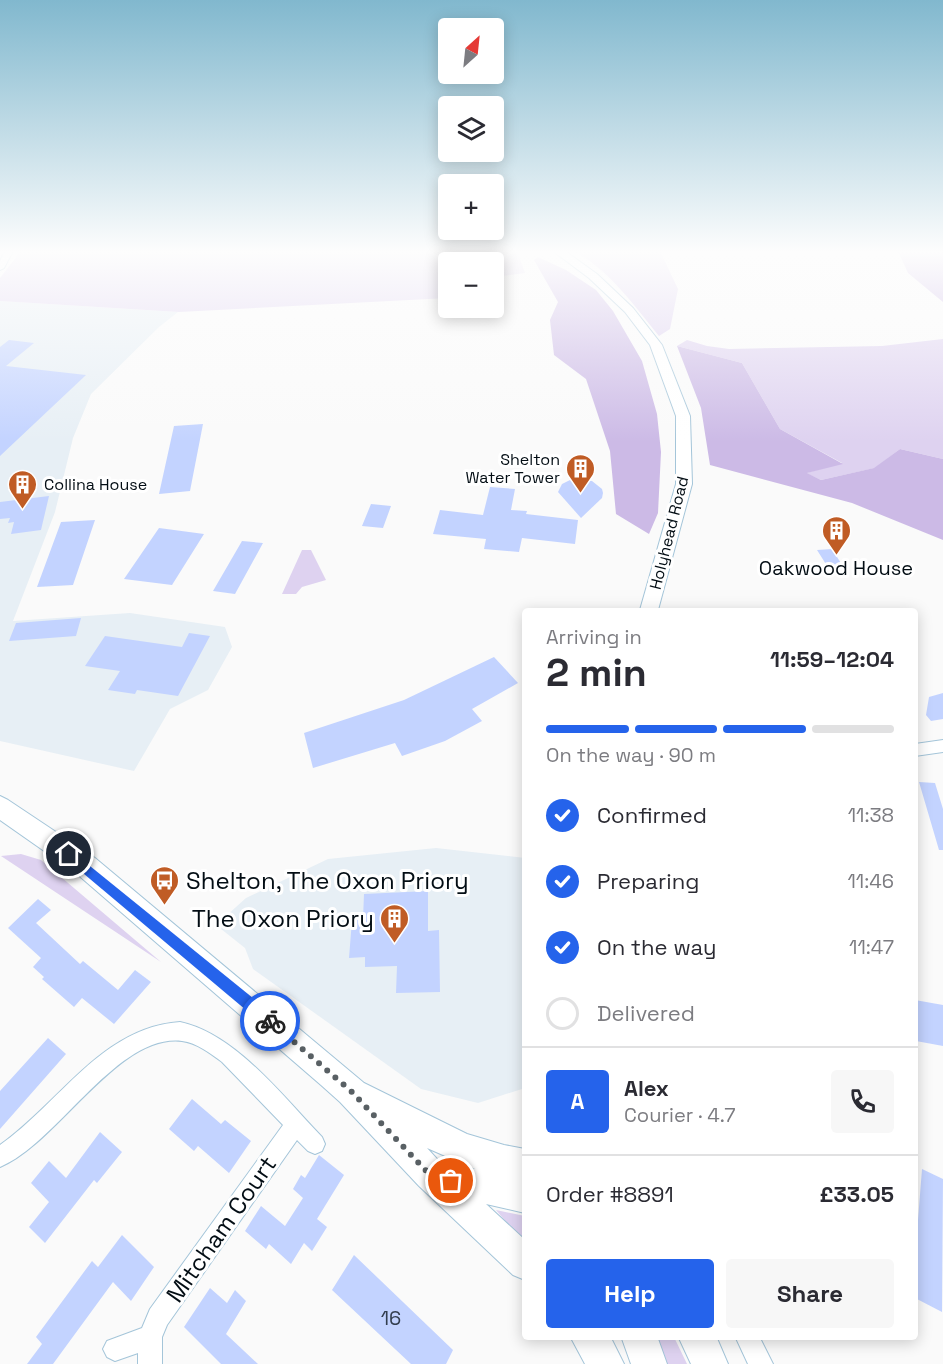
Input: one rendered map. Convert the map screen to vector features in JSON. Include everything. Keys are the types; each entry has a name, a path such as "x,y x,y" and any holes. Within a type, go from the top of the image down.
{"main road":[{"name":"Holyhead Road","path":"632,315 656,345 683,416 684,484 650,608"},
{"path":"0,808 86,866 351,1091 430,1175 522,1260"},
{"path":"351,1091 464,1149 509,1163 522,1165"},
{"path":"430,1175 522,1196"},
{"path":"591,1340 606,1364"},
{"path":"640,1340 649,1364"},
{"path":"698,1340 710,1364"}],"street":[{"path":"918,750 943,746"},
{"path":"0,1157 25,1139 122,1050 163,1032 179,1031 213,1043 229,1055 315,1144"},
{"name":"Mitcham Court","path":"150,1364 150,1337 158,1317 296,1124"},
{"path":"116,1349 150,1337"},
{"path":"748,1340 761,1364"}],"shaded area":[{"path":"0,315 175,315 159,327 91,394 73,438 55,512 13,621 130,613 225,627 232,647 208,690 170,709 134,771 0,741"},
{"path":"552,315 615,315 642,361 657,414 661,452 658,513 649,534 616,514 610,451 586,379 554,355 550,320"},
{"path":"642,315 673,315 670,329 659,336"},
{"path":"943,339 943,459 900,449 875,468 821,480 806,473 842,463 780,429 742,363 677,346 687,340 729,349 882,346"},
{"path":"677,346 742,363 780,429 843,464 807,473 821,480 874,468 900,449 943,459 943,540 852,503 710,465 701,408"},
{"path":"302,550 311,550 326,580 302,587 296,594 282,594"},
{"path":"436,848 522,858 522,1089 478,1103 421,1089 253,969 245,948 216,925 246,898 328,859"},
{"path":"21,854 41,860 161,962 1,856"},
{"path":"496,1210 522,1215 522,1240"},
{"path":"655,1340 675,1340 687,1364 666,1364"}],"building":[{"path":"9,340 34,343 6,366 86,375 0,456 0,347"},
{"path":"203,424 190,491 159,494 174,426"},
{"name":"Shelton Water Tower","path":"572,479 592,481 602,489 603,493 602,498 581,518 558,492 562,484"},
{"path":"490,487 515,489 511,510 578,520 575,544 522,538 519,552 484,549 486,539 433,534 440,510 483,515"},
{"name":"Collina House","path":"49,496 41,530 11,534 14,522 8,523 10,518 0,519 0,502"},
{"path":"371,504 391,506 383,528 362,526"},
{"path":"95,520 73,585 37,587 61,522"},
{"path":"159,528 204,534 172,585 124,579"},
{"path":"242,541 263,543 235,594 213,591"},
{"name":"Oakwood House","path":"832,549 844,568 829,569 817,550"},
{"path":"81,618 76,636 9,641 16,623"},
{"path":"189,633 210,636 178,696 137,690 135,694 108,690 120,671 85,666 105,636 182,647"},
{"path":"494,657 518,683 472,709 482,721 445,741 402,756 395,743 313,768 304,733 404,700"},
{"path":"943,693 943,719 931,721 926,715 929,697"},
{"path":"919,782 935,783 943,809 943,850 939,850"},
{"name":"The Oxon Priory","path":"428,891 428,931 439,930 440,992 396,993 397,966 365,967 365,957 349,958 352,920 363,919 364,894"},
{"path":"38,899 51,910 36,923 80,964 83,961 118,990 135,970 151,982 114,1024 82,998 74,1007 42,979 44,977 33,967 41,958 8,928"},
{"path":"918,1001 943,1005 943,1046 918,1041"},
{"path":"48,1038 66,1054 0,1129 0,1091"},
{"path":"192,1099 221,1124 225,1120 251,1141 229,1173 198,1146 194,1151 169,1129"},
{"path":"100,1132 122,1152 97,1183 94,1180 45,1243 29,1227 49,1202 31,1183 49,1161 66,1178"},
{"path":"319,1155 344,1175 317,1219 327,1227 312,1251 304,1243 291,1264 269,1244 266,1249 245,1231 261,1206 285,1226 303,1198 293,1189 301,1175 305,1178"},
{"path":"922,1169 943,1179 942,1312 918,1300 918,1220"},
{"path":"122,1235 154,1267 131,1301 113,1282 53,1364 27,1364 42,1344 36,1337 92,1261 98,1267"},
{"path":"354,1255 453,1350 446,1364 411,1364 332,1290"},
{"path":"210,1288 227,1303 235,1290 246,1301 226,1334 258,1364 221,1364 184,1327"}],"way so far":[{"path":"270,1021 351,1091 430,1175 451,1181"}],"place":[{"name":"Shelton Water Tower","path":"581,494"},
{"name":"Collina House","path":"23,510"},
{"name":"Oakwood House","path":"836,556"},
{"name":"Shelton, The Oxon Priory","path":"165,906"},
{"name":"The Oxon Priory","path":"395,944"}],"route":[{"path":"69,854 270,1021"}]}
